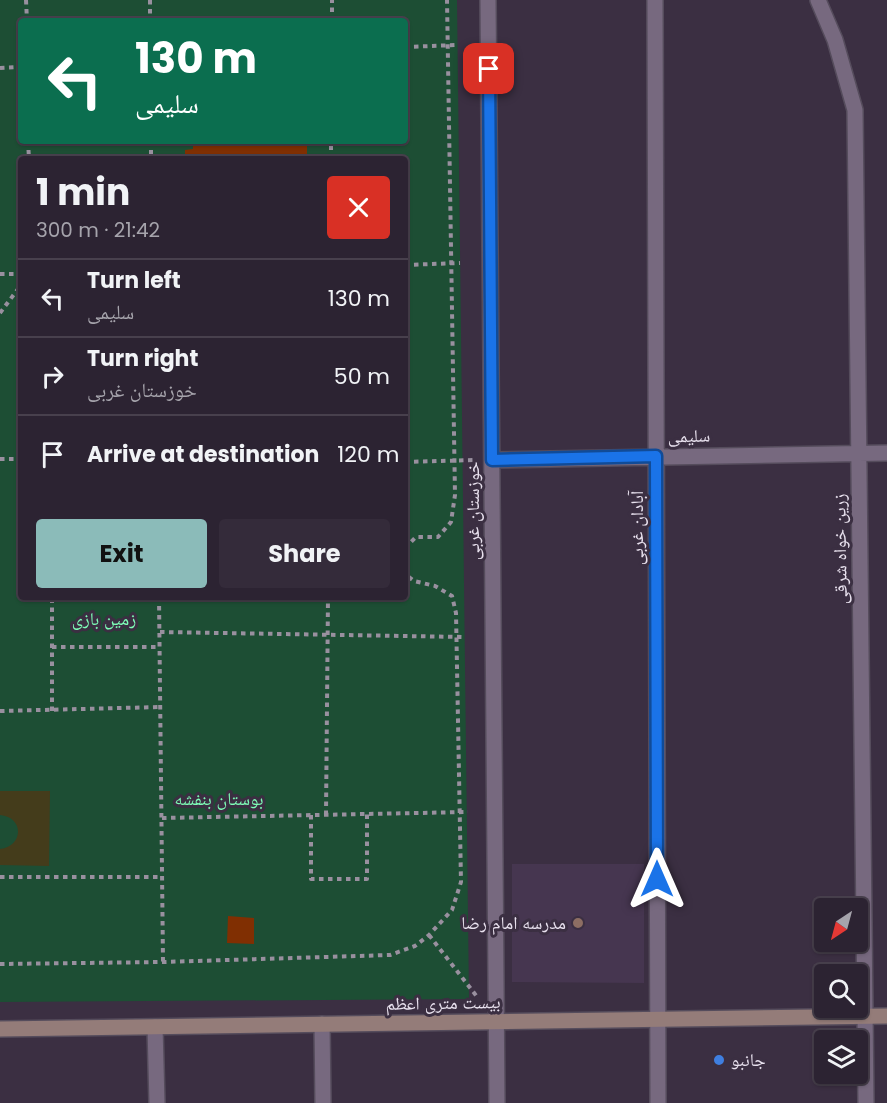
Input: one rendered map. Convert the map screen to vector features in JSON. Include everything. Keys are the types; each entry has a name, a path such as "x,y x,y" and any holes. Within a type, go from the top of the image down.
{"main road":[{"name":"بیست متری اعظم","path":"868,1017 887,1016"},
{"name":"بیست متری اعظم","path":"0,1029 814,1018"}],"street":[{"name":"خوزستان غربی","path":"488,0 497,1103"},
{"name":"آبادان غربی","path":"656,0 658,1103"},
{"name":"زرین خواه شرقی","path":"818,0 835,40 855,110 864,964"},
{"name":"سلیمی","path":"492,460 887,453"},
{"name":"زرین خواه شرقی","path":"864,1018 866,1103"},
{"path":"322,1024 323,1103"},
{"path":"155,1027 157,1103"}],"path":[{"path":"26,0 27,18"},
{"path":"150,0 150,18"},
{"path":"332,0 332,18"},
{"path":"408,545 416,537 438,537 451,522 455,495 447,0"},
{"path":"408,47 458,45"},
{"path":"0,68 18,67"},
{"path":"408,265 460,263"},
{"path":"0,274 18,274"},
{"path":"0,314 18,289"},
{"path":"0,459 18,459"},
{"path":"408,462 492,460"},
{"path":"0,964 390,955 416,946 429,935 452,910 461,882 456,613 452,596 435,586 414,581 408,576"},
{"path":"52,600 52,711"},
{"path":"159,600 163,962"},
{"path":"326,814 328,600"},
{"path":"160,632 465,637"},
{"path":"52,647 160,647"},
{"path":"0,711 161,707"},
{"path":"162,818 468,812"},
{"path":"311,815 310,879 367,879 367,814"},
{"path":"0,877 162,877"},
{"path":"429,935 497,1022"}],"shaded area":[{"name":"مدرسه امام رضا","path":"512,864 644,864 644,983 512,982"}],"green space":[{"name":"بوستان بنفشه","path":"0,0 457,0 469,999 0,1002"}],"sand":[{"path":"0,791 50,791 49,866 0,865 0,849 14,843 18,832 14,821 0,815"}],"building":[{"path":"193,144 306,144 307,156 185,156 185,150 193,149"},
{"path":"228,916 254,918 254,944 227,943"}],"place":[{"name":"مدرسه امام رضا","path":"578,923"},
{"name":"جانبو","path":"719,1060"}],"route":[{"path":"489,69 492,460 656,456 657,879"}],"park label":[{"name":"زمین بازی","path":"104,619"}]}
